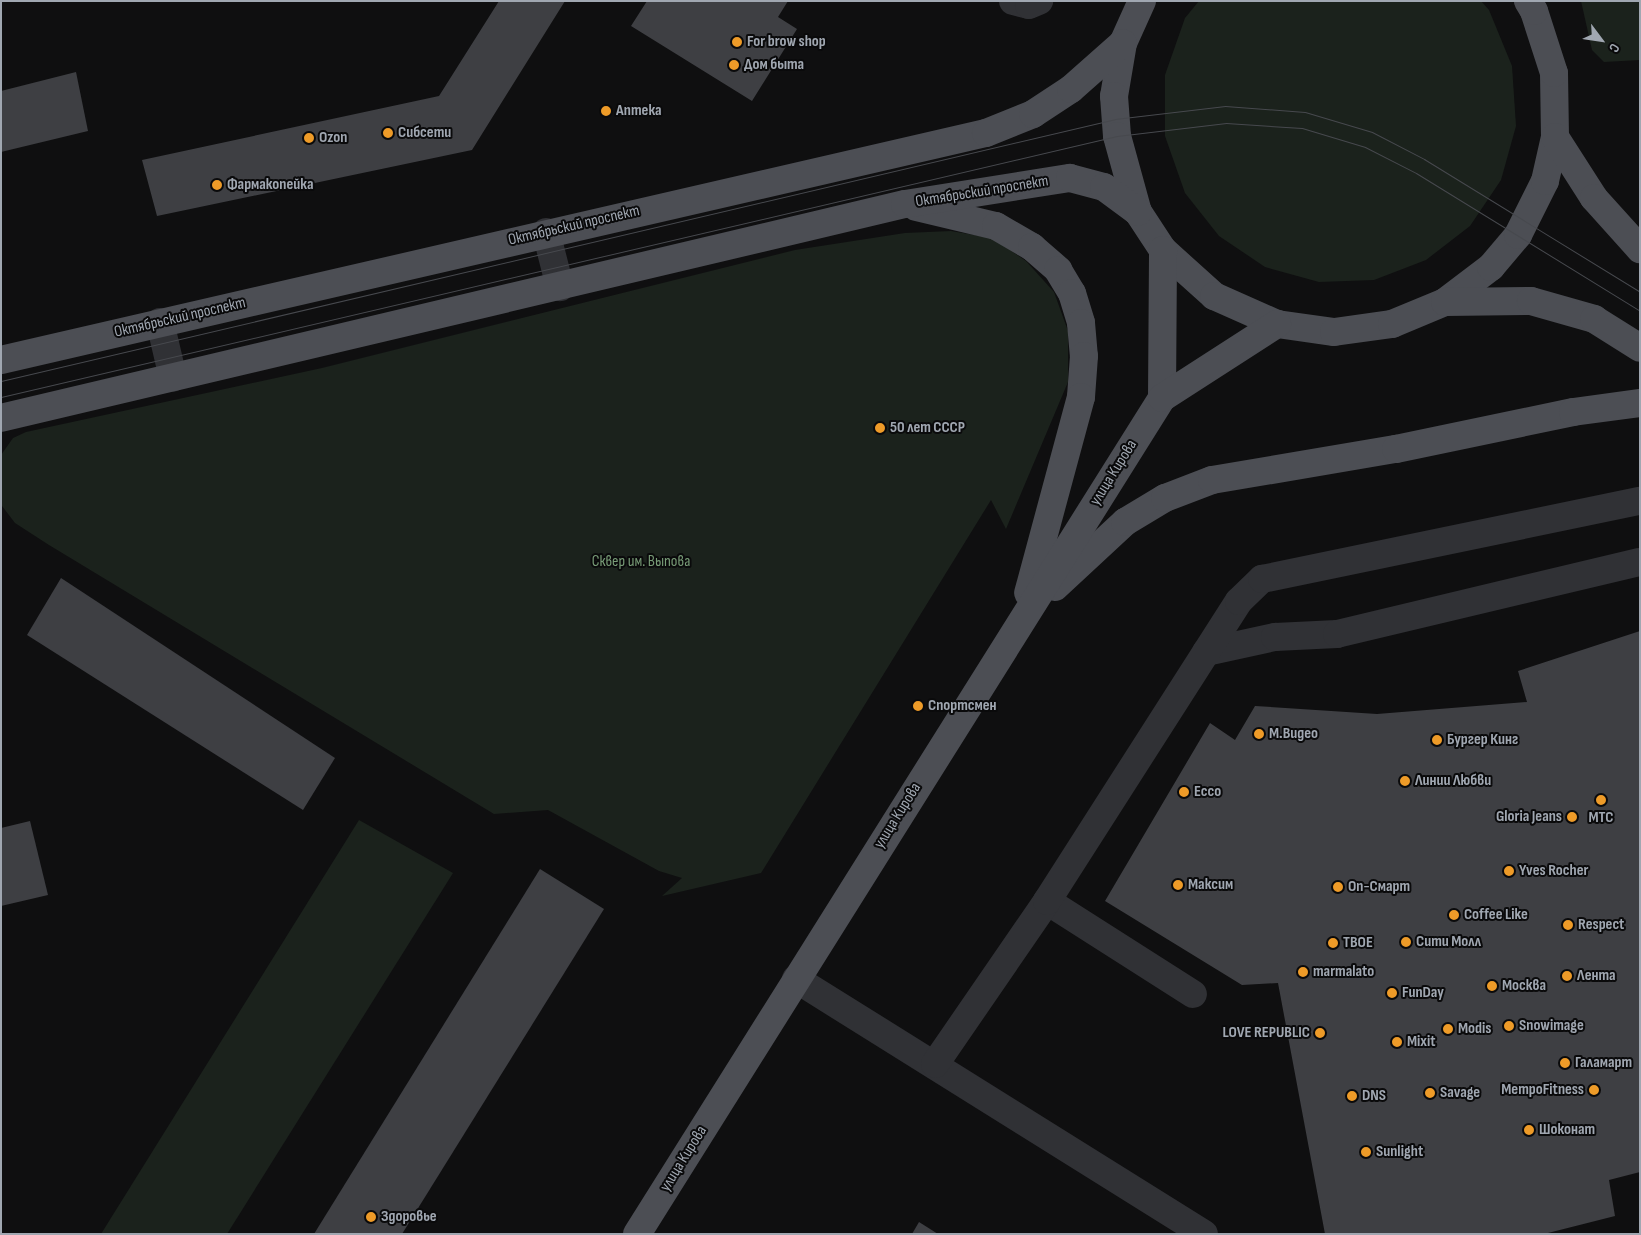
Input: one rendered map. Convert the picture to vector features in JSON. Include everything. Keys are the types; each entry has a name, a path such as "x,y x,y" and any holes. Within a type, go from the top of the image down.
{"main road":[{"path":"1141,1 1123,43 1114,96 1115,120 1138,212 1162,250 1214,296 1277,324 1334,332 1392,324 1445,302 1491,267 1518,234 1544,181 1555,138 1554,73 1531,5"},
{"name":"Октябрьский проспект","path":"1,360 546,232 986,133 1033,114 1072,89 1123,43"},
{"path":"1555,138 1594,198 1640,249"},
{"name":"Октябрьский проспект","path":"1,418 905,204 1070,178 1104,187 1138,212"},
{"path":"905,204 996,226 1032,247 1058,270 1072,293 1081,323 1084,356 1079,407 1019,623"},
{"path":"1162,250 1162,398"},
{"path":"1445,302 1530,301 1594,319 1640,348"},
{"name":"улица Кирова","path":"637,1234 1162,398 1277,324"},
{"path":"1019,623 1097,544 1125,522 1165,498 1212,480 1396,449 1573,412 1640,403"}],"lane":[{"path":"1013,1 1028,5 1039,1"},
{"path":"546,232 560,287"},
{"path":"160,322 173,378"},
{"path":"935,1064 1047,901 1239,601 1262,579 1640,501"},
{"path":"1206,652 1275,637 1337,634 1640,562"},
{"path":"1047,901 1194,994"},
{"path":"796,979 935,1064 1204,1234"}],"green space":[{"path":"1199,1 1481,1 1489,10 1512,66 1516,126 1501,180 1470,226 1426,260 1374,280 1319,282 1265,267 1219,236 1185,193 1165,136 1165,75 1185,18"},
{"path":"1581,1 1640,1 1640,60 1604,62 1592,50"},
{"name":"Сквер им. Выпова","path":"951,231 992,238 1026,261 1054,292 1068,331 1068,382 1006,529 991,500 761,873 662,896 682,878 659,871 548,810 494,814 49,545 15,523 2,506 1,455 13,438 26,432 322,368 795,250 905,233"},
{"path":"359,820 453,873 227,1234 101,1234"}],"building":[{"path":"499,1 565,1 472,150 157,216 142,160 439,96"},
{"name":"Дом быта","path":"647,1 788,1 778,17 797,29 752,101 631,26"},
{"path":"76,72 88,131 1,152 1,91"},
{"path":"61,578 335,758 303,810 27,635"},
{"name":"Сити Молл","path":"1640,631 1640,1172 1609,1180 1615,1216 1544,1234 1325,1234 1278,983 1242,985 1105,901 1210,723 1235,740 1255,706 1377,714 1527,702 1518,671"},
{"path":"30,821 48,895 1,906 1,828"},
{"path":"540,869 604,909 402,1234 314,1234"},
{"path":"919,1222 938,1234 912,1234"}],"tram line":[{"path":"1,381 1115,119 1225,106 1305,112 1372,132 1424,159 1640,292"},
{"path":"1,397 1117,136 1226,123 1302,128 1365,147 1416,173 1640,311"}],"place":[{"name":"For brow shop","path":"737,42"},
{"name":"Дом быта","path":"734,65"},
{"name":"Аптека","path":"606,111"},
{"name":"Сибсети","path":"388,133"},
{"name":"Ozon","path":"309,138"},
{"name":"Фармакопейка","path":"217,185"},
{"name":"50 лет СССР","path":"880,428"},
{"name":"Спортсмен","path":"918,706"},
{"name":"М.Видео","path":"1259,734"},
{"name":"Бургер Кинг","path":"1437,740"},
{"name":"Линии Любви","path":"1405,781"},
{"name":"Ecco","path":"1184,792"},
{"name":"МТС","path":"1601,800"},
{"name":"Gloria Jeans","path":"1572,817"},
{"name":"Yves Rocher","path":"1509,871"},
{"name":"Максим","path":"1178,885"},
{"name":"On-Смарт","path":"1338,887"},
{"name":"Coffee Like","path":"1454,915"},
{"name":"Respect","path":"1568,925"},
{"name":"Сити Молл","path":"1406,942"},
{"name":"ТВОЕ","path":"1333,943"},
{"name":"marmalato","path":"1303,972"},
{"name":"Лента","path":"1567,976"},
{"name":"Москва","path":"1492,986"},
{"name":"FunDay","path":"1392,993"},
{"name":"Snowimage","path":"1509,1026"},
{"name":"Modis","path":"1448,1029"},
{"name":"LOVE REPUBLIC","path":"1320,1033"},
{"name":"Mixit","path":"1397,1042"},
{"name":"Галамарт","path":"1565,1063"},
{"name":"МетроFitness","path":"1594,1090"},
{"name":"Savage","path":"1430,1093"},
{"name":"DNS","path":"1352,1096"},
{"name":"Шоконат","path":"1529,1130"},
{"name":"Sunlight","path":"1366,1152"},
{"name":"Здоровье","path":"371,1217"}]}
